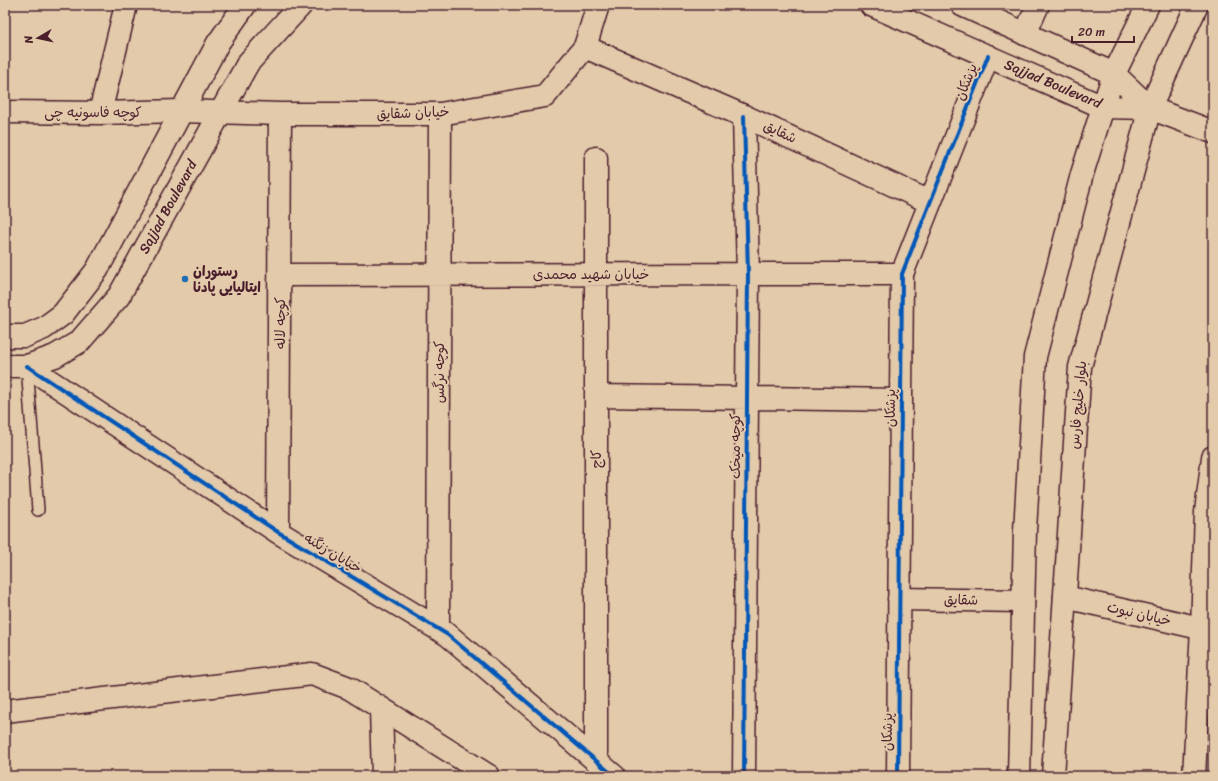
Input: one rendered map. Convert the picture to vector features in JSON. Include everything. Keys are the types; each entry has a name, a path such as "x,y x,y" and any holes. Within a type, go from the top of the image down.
{"street":[{"path":"100,113 126,5"},
{"path":"27,366 15,336 44,328 63,314 97,270 218,43 244,5"},
{"name":"Sajjad Boulevard","path":"5,366 27,366 55,356 79,342 119,296 248,64 301,5"},
{"name":"خیابان شقایق","path":"220,113 440,114 545,96 585,47 598,5"},
{"name":"Sajjad Boulevard","path":"871,5 1103,107 1150,108"},
{"path":"962,5 1114,74 1150,108 1213,132"},
{"path":"1026,34 1038,5"},
{"path":"1019,776 1025,532 1035,357 1082,174 1103,107 1114,74 1148,5"},
{"name":"بلوار خلیج فارس","path":"1053,776 1080,367 1150,108 1197,5"},
{"name":"شقایق","path":"585,47 744,116 930,202"},
{"name":"پزشکان","path":"898,776 902,274 988,56"},
{"name":"کوچه فاسونیه چی","path":"5,112 100,113 181,111 220,113"},
{"name":"کوچه لاله","path":"278,532 280,114"},
{"name":"کوچه نرگس","path":"438,629 440,114"},
{"name":"کوچه میخک","path":"744,116 748,274 744,776"},
{"name":"کاج","path":"596,158 596,761"},
{"name":"خیابان شهید محمدی","path":"280,274 902,274"},
{"name":"خیابان زنگنه","path":"27,366 278,532 448,635 614,776"},
{"path":"596,396 901,400"},
{"path":"1194,776 1208,630 1206,512 1213,457"},
{"name":"خیابان نبوت","path":"1065,596 1208,630"},
{"name":"شقایق","path":"899,599 1023,601"},
{"path":"5,711 312,674 349,688 488,776"},
{"path":"381,709 383,776"}],"lane":[{"path":"27,366 38,510"}],"cycle path":[{"path":"898,776 902,274 988,56"},
{"path":"744,116 748,274 744,776"},
{"path":"27,366 278,532 448,635 614,776"}],"place":[{"name":"رستوران ایتالیایی پادنا","path":"185,279"}]}
